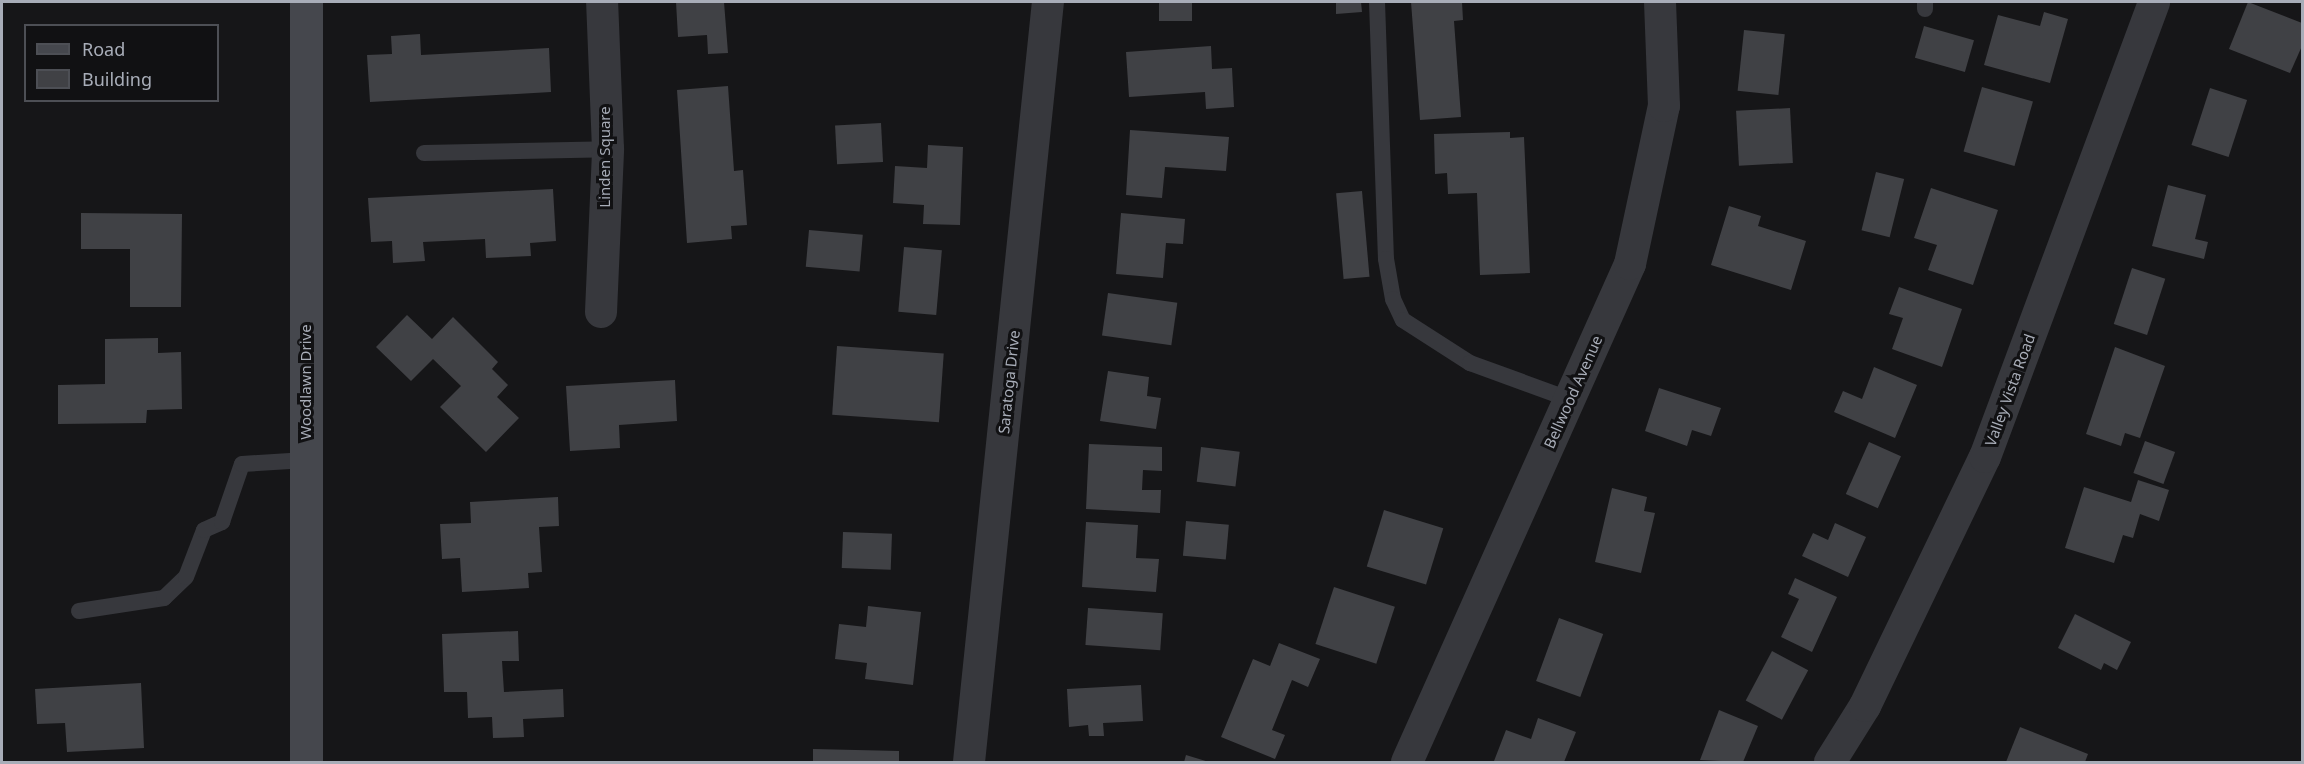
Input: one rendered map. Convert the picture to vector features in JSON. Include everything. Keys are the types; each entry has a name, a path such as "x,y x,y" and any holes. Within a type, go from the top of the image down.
{"main road":[{"name":"Woodlawn Drive","path":"306,2 306,762"}],"street":[{"name":"Linden Square","path":"601,312 608,149 602,2"},
{"name":"Saratoga Drive","path":"969,762 1048,2"},
{"name":"Bellwood Avenue","path":"1407,762 1630,264 1664,106 1660,2"},
{"name":"Valley Vista Road","path":"1830,762 1865,706 1985,457 2154,2"}],"lane":[{"path":"1377,2 1386,259 1393,299 1403,320 1470,363 1569,399"},
{"path":"424,153 608,149"},
{"path":"79,611 164,598 186,577 204,530 222,522 242,464 306,460"}],"building":[{"path":"676,2 724,2 728,53 708,54 707,35 678,37"},
{"path":"1159,2 1192,2 1192,21 1159,21"},
{"path":"1336,2 1361,2 1362,12 1336,14"},
{"path":"1411,2 1462,2 1463,20 1454,21 1461,117 1420,120"},
{"path":"2248,2 2302,23 2302,46 2290,73 2229,49"},
{"path":"2044,12 2068,19 2050,83 1984,65 1998,15 2040,26"},
{"path":"1924,26 1974,40 1965,72 1915,58"},
{"path":"1744,30 1785,34 1778,95 1738,91"},
{"path":"420,34 421,55 549,48 551,92 370,102 367,55 392,54 391,36"},
{"path":"1211,46 1212,69 1232,68 1234,107 1206,109 1205,92 1129,97 1126,52"},
{"path":"728,86 734,171 743,170 747,225 731,226 732,239 687,243 677,90"},
{"path":"1982,87 2033,102 2014,166 1964,151"},
{"path":"2210,88 2247,100 2229,157 2191,145"},
{"path":"1790,108 1793,163 1739,166 1736,111"},
{"path":"881,123 883,162 837,164 835,125"},
{"path":"1130,130 1229,137 1226,171 1165,167 1162,198 1126,195"},
{"path":"1510,132 1510,138 1524,137 1530,273 1480,275 1477,193 1448,194 1447,173 1435,174 1434,134"},
{"path":"928,145 963,147 960,225 923,224 924,205 893,203 895,166 927,168"},
{"path":"1876,172 1904,179 1890,237 1861,230"},
{"path":"2168,185 2206,195 2195,239 2208,242 2204,259 2152,246"},
{"path":"1931,188 1998,210 1973,285 1928,270 1937,245 1914,238"},
{"path":"553,189 556,241 530,243 531,256 486,258 485,239 423,242 425,261 393,263 392,241 371,242 368,198"},
{"path":"1362,191 1369,277 1344,279 1336,193"},
{"path":"1729,206 1761,216 1758,226 1806,241 1791,290 1711,265"},
{"path":"81,213 182,214 181,307 130,307 130,249 81,249"},
{"path":"1121,213 1185,219 1183,244 1166,243 1163,278 1116,274"},
{"path":"809,230 863,235 860,272 806,267"},
{"path":"904,247 942,250 936,315 898,312"},
{"path":"2132,268 2165,279 2147,335 2114,324"},
{"path":"1899,287 1962,309 1942,367 1892,349 1903,318 1889,314"},
{"path":"1108,293 1177,303 1171,345 1102,336"},
{"path":"407,315 432,339 453,317 498,362 492,369 508,385 497,397 519,418 486,452 440,407 461,386 433,359 411,381 376,347"},
{"path":"158,338 158,353 181,352 182,409 147,410 146,423 58,424 58,385 105,384 105,339"},
{"path":"837,346 944,353 939,422 832,415"},
{"path":"2115,347 2165,366 2140,438 2125,433 2121,446 2086,434"},
{"path":"1874,367 1917,385 1895,438 1834,412 1843,391 1862,399"},
{"path":"1108,371 1149,377 1147,396 1161,398 1156,429 1100,421"},
{"path":"675,380 677,421 619,425 620,448 570,451 566,386"},
{"path":"1659,388 1721,408 1711,436 1692,430 1687,446 1645,431"},
{"path":"2145,441 2175,452 2163,484 2133,473"},
{"path":"1869,442 1901,456 1878,508 1846,494"},
{"path":"1089,444 1162,447 1162,471 1143,470 1142,490 1161,490 1160,513 1086,509"},
{"path":"1201,447 1240,452 1235,486 1197,482"},
{"path":"2138,480 2169,490 2159,521 2140,514 2133,538 2123,535 2114,563 2065,548 2084,487 2131,502"},
{"path":"1612,488 1647,497 1644,511 1655,513 1641,573 1595,562"},
{"path":"558,497 559,526 539,527 542,572 528,573 529,588 462,592 460,558 442,559 440,524 471,523 470,502"},
{"path":"1384,510 1443,528 1426,585 1367,566"},
{"path":"1186,521 1229,525 1226,560 1183,556"},
{"path":"1086,522 1138,525 1136,558 1159,559 1156,592 1082,587"},
{"path":"1835,523 1866,537 1848,577 1802,556 1813,533 1828,540"},
{"path":"843,532 892,534 891,570 842,568"},
{"path":"1795,578 1837,597 1812,652 1781,637 1799,599 1788,594"},
{"path":"1334,587 1395,607 1376,664 1315,644"},
{"path":"868,606 921,612 913,685 865,679 867,663 835,659 839,624 866,627"},
{"path":"1088,608 1163,613 1160,650 1085,645"},
{"path":"2075,614 2131,642 2117,670 2104,663 2101,670 2058,648"},
{"path":"1559,618 1603,634 1580,697 1536,681"},
{"path":"518,631 519,661 502,661 504,692 563,689 564,717 523,719 524,737 493,738 492,717 468,718 467,692 444,692 442,634"},
{"path":"1279,643 1320,659 1308,687 1292,680 1272,730 1285,735 1275,759 1221,737 1253,659 1270,666"},
{"path":"1772,651 1808,670 1782,720 1746,700"},
{"path":"141,683 144,748 67,752 65,723 37,724 35,689"},
{"path":"1141,685 1143,721 1103,723 1104,736 1089,736 1088,725 1069,727 1067,689"},
{"path":"1719,710 1758,726 1743,762 1700,760"},
{"path":"1538,718 1576,732 1564,762 1494,761 1506,730 1531,739"},
{"path":"2020,727 2088,754 2085,762 2006,762"},
{"path":"813,749 899,751 899,762 813,762"},
{"path":"1186,755 1209,762 1184,762"}]}
